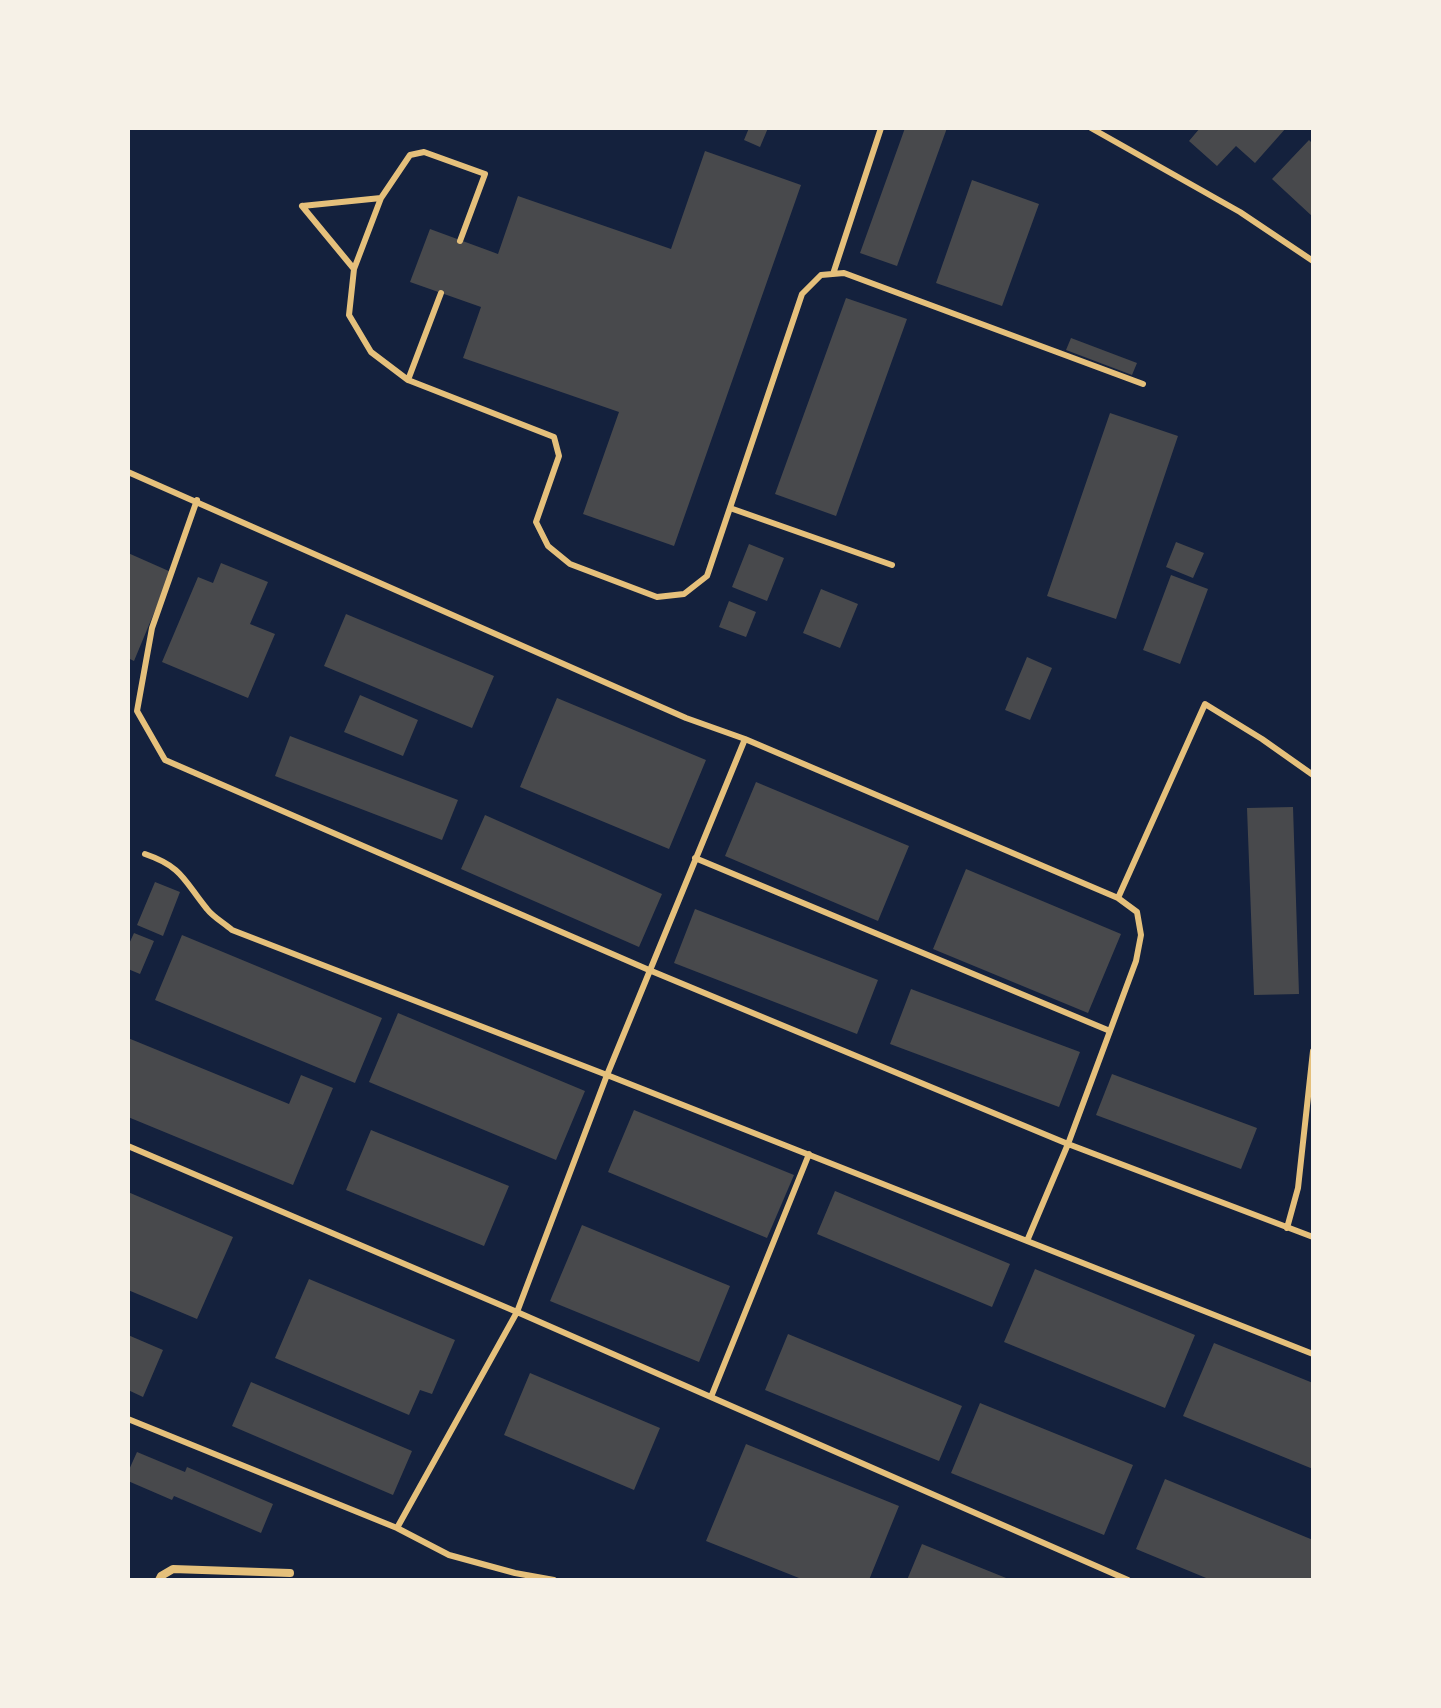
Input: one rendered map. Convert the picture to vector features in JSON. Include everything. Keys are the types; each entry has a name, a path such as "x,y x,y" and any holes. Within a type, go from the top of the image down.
{"street":[{"path":"159,1580 173,1569 290,1573"}],"lane":[{"path":"833,274 881,128"},
{"path":"1091,128 1240,212 1313,261"},
{"path":"460,241 485,174 424,152 410,155 381,198 354,269 349,315 371,352 408,380 554,437 559,456 536,522 548,546 570,564 657,597 684,594 707,576 802,294 821,275 844,273 1143,384"},
{"path":"354,269 302,206 381,198"},
{"path":"408,380 441,293"},
{"path":"128,472 686,718 745,739 1118,898 1137,912 1141,935 1136,961 1068,1144 1027,1241"},
{"path":"197,500 152,628 137,711 165,760 649,970 1068,1144 1313,1237"},
{"path":"730,508 892,565"},
{"path":"1118,898 1205,704 1313,775"},
{"path":"397,1528 517,1312 607,1075 745,739"},
{"path":"145,854 166,861 183,875 209,912 232,930 1313,1354"},
{"path":"695,858 1110,1031"},
{"path":"1287,1228 1298,1188 1313,1051"},
{"path":"128,1146 517,1312 1128,1580"},
{"path":"711,1397 809,1154"},
{"path":"128,1419 397,1528 449,1555 554,1580"}],"building":[{"path":"749,128 768,128 760,147 744,140"},
{"path":"905,128 947,128 897,266 860,253"},
{"path":"1200,128 1286,128 1255,163 1236,146 1217,166 1189,141"},
{"path":"1309,140 1313,144 1313,217 1272,179"},
{"path":"705,151 801,185 674,546 583,514 619,412 463,358 481,307 410,282 430,229 498,254 518,196 671,249"},
{"path":"972,180 1039,204 1002,306 936,283"},
{"path":"846,298 907,319 836,516 775,494"},
{"path":"1071,338 1137,363 1132,375 1066,350"},
{"path":"1110,413 1178,436 1116,619 1047,596"},
{"path":"1176,542 1204,553 1193,578 1166,567"},
{"path":"749,544 784,558 767,601 732,587"},
{"path":"128,553 171,572 134,661 128,658"},
{"path":"221,563 268,582 250,624 275,634 248,698 162,662 198,577 213,583"},
{"path":"1171,575 1208,589 1180,664 1143,650"},
{"path":"821,589 858,604 840,648 803,633"},
{"path":"729,601 756,612 746,637 719,627"},
{"path":"346,614 494,676 472,728 324,666"},
{"path":"1027,657 1052,668 1030,720 1005,710"},
{"path":"360,695 418,720 403,756 344,732"},
{"path":"557,698 706,760 669,849 520,787"},
{"path":"290,736 458,800 442,840 275,776"},
{"path":"756,782 909,846 878,921 725,856"},
{"path":"1293,807 1299,994 1254,995 1247,808"},
{"path":"485,815 662,894 639,947 461,869"},
{"path":"966,869 1121,934 1088,1013 933,949"},
{"path":"155,882 180,892 163,936 137,925"},
{"path":"695,909 878,980 857,1034 674,963"},
{"path":"134,933 154,941 140,974 128,969 128,946"},
{"path":"182,935 382,1018 355,1083 155,1000"},
{"path":"911,989 1080,1052 1059,1107 890,1044"},
{"path":"398,1013 585,1091 556,1160 369,1082"},
{"path":"128,1038 289,1104 301,1075 333,1088 293,1185 128,1117"},
{"path":"1112,1074 1257,1128 1241,1169 1096,1115"},
{"path":"634,1110 794,1175 767,1238 608,1172"},
{"path":"371,1130 509,1186 484,1246 346,1190"},
{"path":"835,1191 1010,1264 992,1307 817,1234"},
{"path":"128,1192 233,1237 197,1319 128,1290"},
{"path":"582,1225 730,1286 699,1362 550,1301"},
{"path":"1035,1269 1195,1335 1165,1408 1004,1342"},
{"path":"309,1279 455,1340 432,1394 420,1390 409,1415 275,1358"},
{"path":"788,1334 962,1406 939,1461 765,1390"},
{"path":"128,1335 163,1350 143,1397 128,1390"},
{"path":"1214,1343 1313,1383 1313,1469 1183,1416"},
{"path":"530,1373 660,1428 634,1490 504,1435"},
{"path":"251,1382 412,1451 393,1495 232,1426"},
{"path":"980,1403 1133,1465 1104,1535 951,1473"},
{"path":"746,1444 899,1506 869,1580 804,1580 706,1541"},
{"path":"137,1452 185,1472 187,1467 273,1504 261,1533 174,1496 172,1500 128,1481 128,1472"},
{"path":"1165,1479 1313,1540 1313,1580 1211,1580 1136,1549"},
{"path":"922,1544 1011,1580 907,1580"}]}
